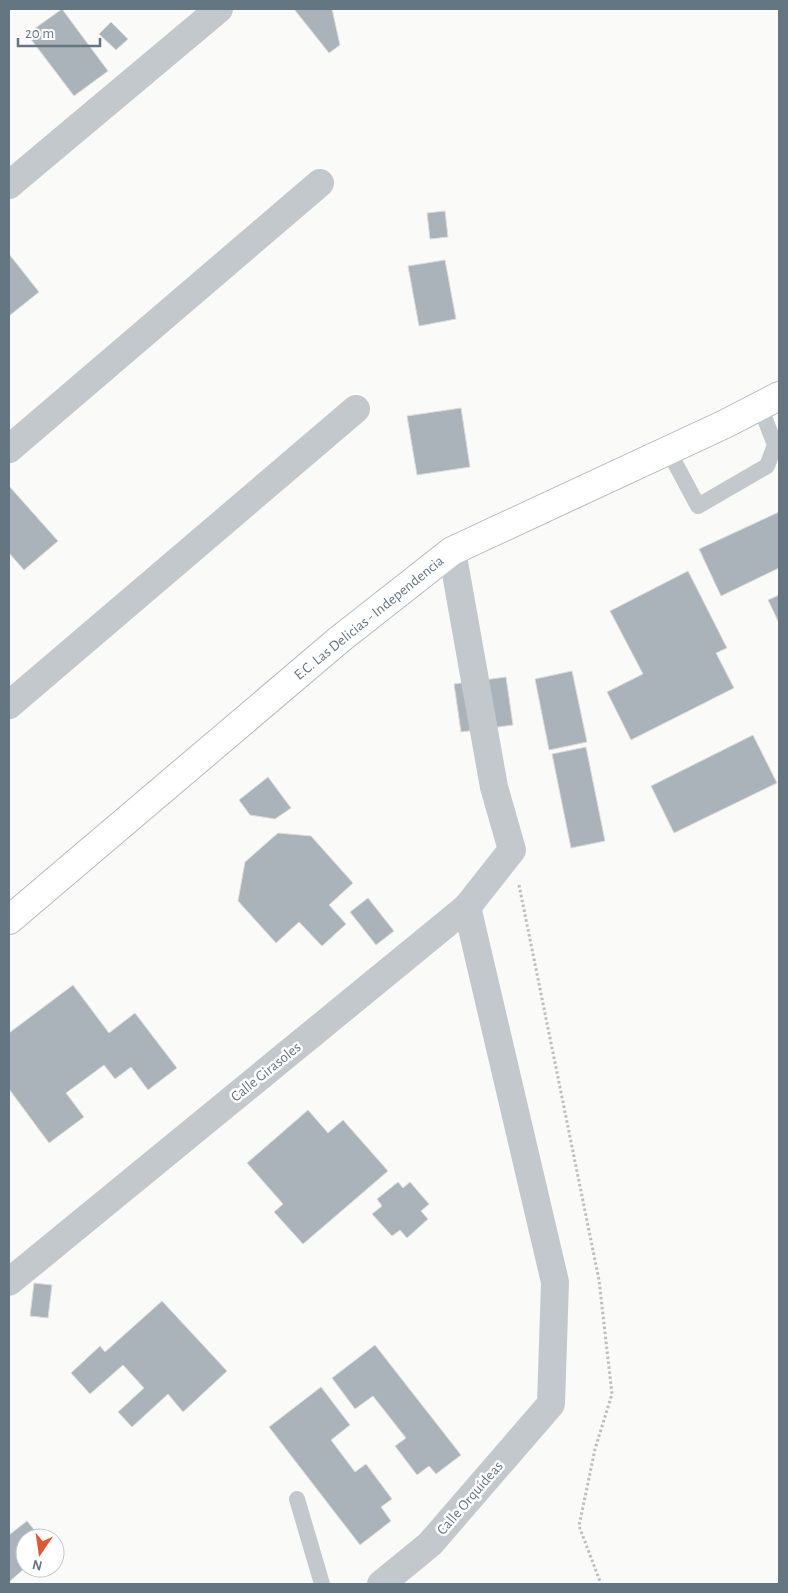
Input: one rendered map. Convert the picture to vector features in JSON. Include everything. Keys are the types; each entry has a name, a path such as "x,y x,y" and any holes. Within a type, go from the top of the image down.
{"street":[{"path":"9,185 218,9"},
{"path":"9,449 320,182"},
{"name":"E.C. Las Delicias - Independencia","path":"9,920 340,639 452,551 770,401"},
{"path":"9,705 356,408"},
{"path":"452,551 494,787 512,850"},
{"name":"Calle Girasoles","path":"9,1282 467,907 512,850"},
{"name":"Calle Orquídeas","path":"381,1584 430,1544 552,1404 555,1282 467,907"}],"lane":[{"path":"668,450 698,506 767,466 775,445 770,401"},
{"path":"297,1499 322,1584"}],"path":[{"path":"512,850 599,1280 612,1394 595,1449 579,1526 601,1584"}],"building":[{"path":"62,9 108,71 74,96 27,34"},
{"path":"294,9 332,9 340,45 329,53"},
{"path":"111,22 128,39 116,50 99,34"},
{"path":"445,211 448,237 430,239 427,213"},
{"path":"9,254 39,292 9,316"},
{"path":"445,260 456,319 419,326 408,266"},
{"path":"461,408 470,467 417,475 407,416"},
{"path":"9,486 58,541 24,570 9,553"},
{"path":"779,512 779,568 721,596 699,549"},
{"path":"688,571 727,648 716,653 734,688 631,740 607,692 643,674 610,611"},
{"path":"779,595 779,623 768,600"},
{"path":"572,671 587,742 549,750 535,679"},
{"path":"506,677 513,725 461,732 454,684"},
{"path":"753,735 777,783 674,833 651,786"},
{"path":"586,747 605,841 571,848 552,754"},
{"path":"268,777 291,808 275,819 250,815 239,800"},
{"path":"278,833 311,836 353,883 329,905 346,924 322,946 299,922 276,943 238,901 245,862"},
{"path":"368,898 394,931 376,945 350,912"},
{"path":"73,985 109,1033 135,1013 177,1068 148,1090 131,1067 115,1079 104,1065 66,1093 84,1117 49,1143 9,1089 9,1033"},
{"path":"308,1110 328,1133 343,1120 388,1171 303,1244 274,1212 283,1204 247,1163"},
{"path":"398,1182 403,1188 410,1182 429,1204 421,1211 428,1219 407,1238 400,1230 392,1236 372,1214 382,1206 377,1199"},
{"path":"34,1283 52,1285 48,1318 30,1316"},
{"path":"162,1301 227,1371 183,1412 168,1394 132,1427 118,1412 144,1388 123,1365 90,1394 71,1373 100,1346 105,1352"},
{"path":"375,1345 461,1455 436,1474 429,1466 417,1475 395,1446 406,1438 373,1396 355,1409 332,1378"},
{"path":"321,1387 350,1425 331,1440 355,1472 366,1464 392,1499 381,1507 391,1521 360,1545 269,1427"},
{"path":"27,1521 33,1528 18,1528"},
{"path":"15,1530 15,1577 9,1582 9,1535"}]}
